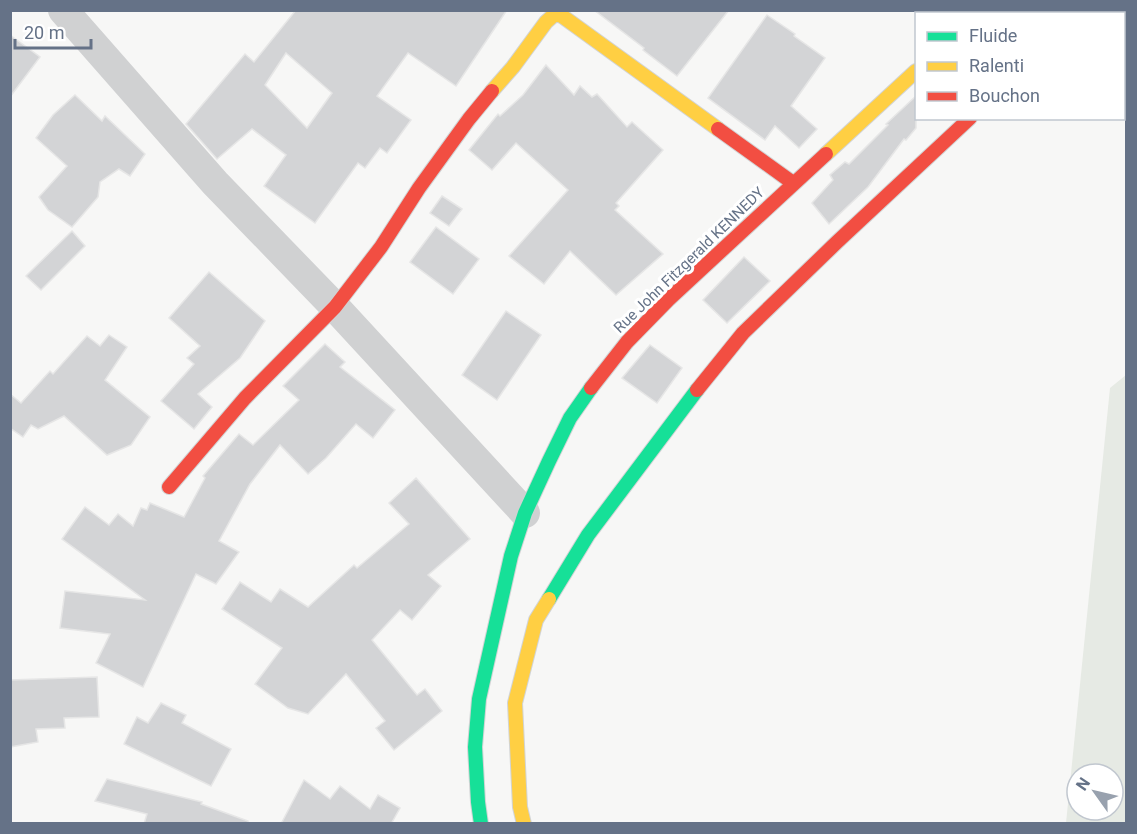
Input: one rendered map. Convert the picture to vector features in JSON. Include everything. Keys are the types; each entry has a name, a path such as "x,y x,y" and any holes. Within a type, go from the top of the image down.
{"street":[{"path":"63,10 215,183 335,307 525,513"},
{"path":"169,487 245,398 335,307 381,247 419,188 469,119 513,67 546,22 555,14 562,16 793,183"},
{"name":"Rue John Fitzgerald KENNEDY","path":"481,824 475,747 478,699 511,556 525,513 570,418 627,342 676,292 915,72"},
{"path":"524,824 520,807 515,703 536,620 588,535 743,333 968,120"}],"shaded area":[{"path":"1126,375 1126,823 1066,823 1125,822 1125,762 1072,762 1110,388"}],"building":[{"path":"296,10 507,10 456,86 408,53 377,96 411,120 387,153 380,148 365,168 358,163 315,223 264,186 286,155 252,129 217,159 186,124 245,54 254,62","holes":["286,53 332,93 307,128 265,85"]},
{"path":"594,10 729,10 677,76"},
{"path":"767,15 825,58 791,106 817,129 799,148 775,126 765,140 708,98"},
{"path":"10,35 40,57 10,97"},
{"path":"546,65 574,95 580,86 592,97 597,94 627,127 632,122 663,150 616,203 619,206 615,210 663,254 616,295 570,251 544,284 509,256 568,190 516,143 492,170 469,150 498,114 500,116 523,95"},
{"path":"75,95 102,121 105,116 145,154 130,176 119,169 100,182 98,197 72,227 48,210 39,197 67,166 36,138 53,115"},
{"path":"915,97 916,128 906,140 904,139 868,187 829,224 812,203 833,180 830,175 845,162 849,164 888,125 886,124"},
{"path":"442,196 462,209 449,226 430,213"},
{"path":"436,227 479,259 453,294 410,262"},
{"path":"72,231 85,246 41,290 26,276"},
{"path":"744,257 770,281 727,323 703,300"},
{"path":"209,272 265,321 240,358 198,394 212,407 194,429 161,401 194,364 187,358 200,346 169,318"},
{"path":"506,311 541,335 497,400 462,375"},
{"path":"109,335 127,347 105,380 150,417 131,445 107,455 64,416 38,429 31,425 23,437 10,428 10,394 21,403 50,371 53,374 87,336 100,346"},
{"path":"325,344 345,362 340,367 395,410 373,438 356,424 326,458 308,474 280,445 250,484 219,541 239,552 216,584 196,574 143,687 96,663 110,634 60,628 65,591 145,600 62,539 85,507 109,525 118,514 133,526 141,508 147,510 150,503 184,517 205,478 203,476 239,434 253,445 299,400 283,386"},
{"path":"650,345 682,368 657,403 622,378"},
{"path":"416,478 470,539 428,575 441,586 412,620 400,610 372,640 417,695 425,689 442,711 394,750 376,728 385,721 346,674 308,714 288,708 255,684 282,648 222,609 240,582 271,602 280,589 308,607 354,565 357,568 409,524 389,503"},
{"path":"97,677 99,717 64,718 65,728 36,729 38,742 10,747 10,680"},
{"path":"161,703 186,715 182,723 231,749 211,786 124,744 137,717 148,723"},
{"path":"107,779 202,802 201,804 248,821 248,824 144,824 147,814 95,801"},
{"path":"304,780 330,799 340,786 370,809 378,795 400,808 391,824 281,824"}],"traffic: fast":[{"path":"481,824 475,747 479,699 511,556 525,513 549,461 570,418 591,388"},
{"path":"549,599 588,535 697,390"}],"traffic: slow":[{"path":"492,91 546,22 555,14 562,16 718,129"},
{"path":"826,154 915,72"},
{"path":"524,824 520,807 515,703 536,620 549,599"}],"traffic: jam":[{"path":"169,487 245,398 335,307 381,247 419,188 469,119 492,91"},
{"path":"697,390 743,333 968,120"},
{"path":"718,129 793,183"},
{"path":"591,388 627,342 669,299 826,154"}]}
